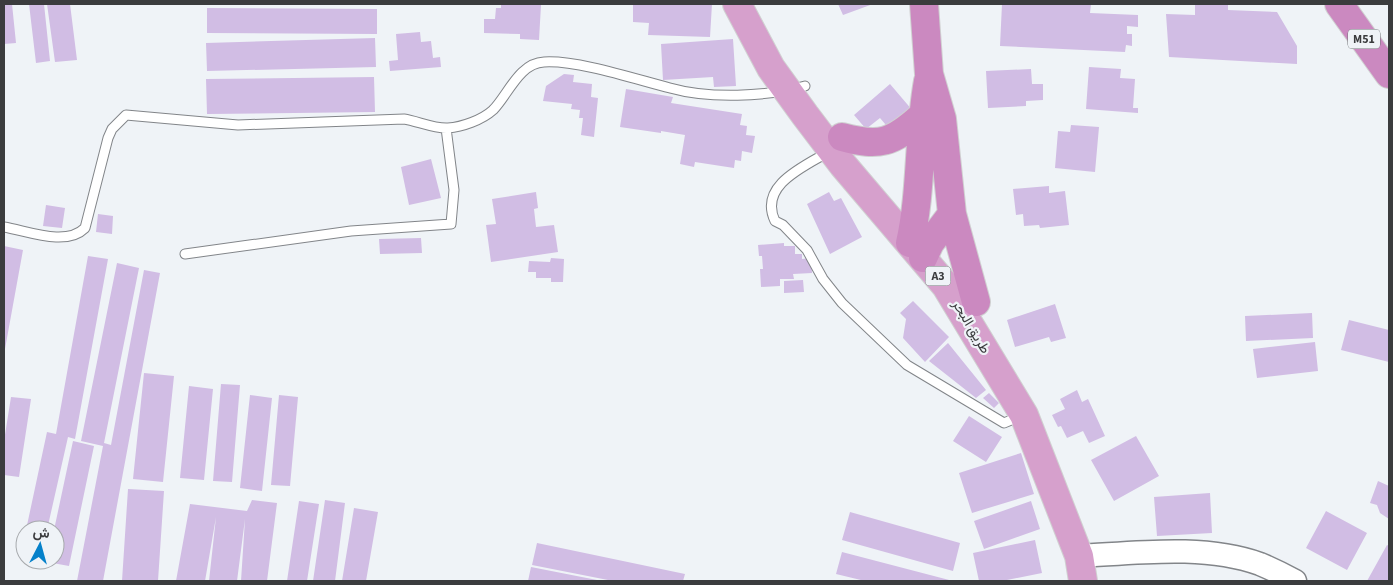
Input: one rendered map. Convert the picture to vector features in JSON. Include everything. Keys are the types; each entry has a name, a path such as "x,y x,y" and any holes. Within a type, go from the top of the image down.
{"highway":[{"name":"طريق البحر","path":"737,4 753,38 796,88 837,143 919,242 976,302 1047,430 1075,494 1090,568"},
{"name":"طريق البحر","path":"754,4 783,55 796,88"},
{"path":"924,4 929,74 942,119 952,214 976,302"},
{"name":"M51","path":"1339,4 1389,74"},
{"path":"919,242 921,117 929,74"},
{"path":"837,143 878,143 894,138 921,117"},
{"path":"919,242 952,214"},
{"name":"طريق البحر","path":"919,242 1024,415 1090,568"}],"street":[{"path":"1090,568 1173,553 1217,556 1259,564 1295,581"}],"lane":[{"path":"4,227 62,238 79,234 85,228 108,138 112,129 126,115 238,125 404,120 446,128 484,118 523,72 537,63 544,62 574,66 701,94 796,88"},
{"path":"184,254 351,231 451,224 454,190 446,128"},
{"path":"837,143 791,174 776,188 771,205 775,222 783,225 807,250 823,279 842,304 907,365 1004,424 1024,415"}],"building":[{"path":"4,4 12,4 16,43 4,44"},
{"path":"29,4 44,4 50,61 36,63"},
{"path":"47,4 70,4 77,60 55,62"},
{"path":"501,4 541,5 539,40 520,39 520,34 484,33 484,19 495,19 496,8 501,8"},
{"path":"633,4 712,4 710,37 648,35 649,23 633,22"},
{"path":"838,4 873,4 843,15"},
{"path":"1002,4 1091,4 1090,13 1138,15 1138,27 1127,26 1127,34 1132,34 1132,46 1126,45 1125,52 1000,46"},
{"path":"1195,4 1228,4 1228,10 1277,12 1297,46 1297,64 1169,57 1166,14 1195,15"},
{"path":"207,8 377,9 377,34 207,33"},
{"path":"420,32 421,42 431,41 433,58 440,57 441,67 390,71 389,61 398,60 396,34"},
{"path":"375,38 376,67 207,71 206,43"},
{"path":"733,39 736,86 714,87 713,77 663,80 661,44"},
{"path":"1089,67 1121,69 1120,78 1135,79 1133,108 1138,108 1138,113 1086,109"},
{"path":"1031,69 1032,84 1043,84 1043,100 1026,101 1026,106 988,108 986,71"},
{"path":"564,74 574,75 573,82 592,84 591,97 598,98 594,137 581,135 583,118 579,118 580,110 571,109 572,104 543,101 546,86"},
{"path":"374,77 375,112 207,114 206,79"},
{"path":"890,84 913,111 891,131 880,118 866,129 854,115"},
{"path":"626,89 673,97 671,103 742,114 740,125 747,126 746,135 755,136 752,153 742,151 741,161 735,160 734,168 695,162 694,167 680,164 685,135 620,127"},
{"path":"1071,125 1099,127 1095,172 1055,168 1058,131 1070,132"},
{"path":"431,159 441,198 409,205 401,167"},
{"path":"1049,186 1049,193 1065,191 1069,225 1040,228 1039,225 1024,226 1023,214 1016,215 1013,189"},
{"path":"536,192 538,208 534,209 536,227 554,225 558,252 491,262 486,225 496,224 492,199"},
{"path":"829,192 834,201 841,198 862,237 830,254 807,204"},
{"path":"46,205 65,208 62,228 43,226"},
{"path":"98,214 113,216 112,234 96,232"},
{"path":"421,238 422,253 380,254 379,239"},
{"path":"784,243 784,246 795,246 795,254 802,254 802,259 811,258 812,273 793,274 794,279 780,279 780,286 761,287 760,269 763,269 762,256 759,256 758,245"},
{"path":"4,246 23,250 5,349 4,349"},
{"path":"88,256 108,259 75,439 68,437 49,520 28,520 47,432 56,434"},
{"path":"551,258 564,259 563,282 551,282 551,278 536,278 536,272 528,272 529,261 550,262"},
{"path":"117,263 139,268 104,443 111,445 144,270 160,273 103,581 77,581 103,446 81,441"},
{"path":"803,280 804,292 784,293 784,281"},
{"path":"913,301 949,337 925,362 903,338 906,319 900,313"},
{"path":"1055,304 1066,338 1051,342 1049,337 1015,347 1007,320"},
{"path":"1312,313 1313,338 1246,341 1245,316"},
{"path":"1349,320 1389,330 1389,362 1341,350"},
{"path":"1315,342 1318,371 1257,378 1253,349"},
{"path":"948,343 986,390 976,398 929,361"},
{"path":"144,373 174,376 163,482 133,479"},
{"path":"221,384 240,385 232,482 213,481"},
{"path":"189,386 213,389 204,480 180,478"},
{"path":"1077,390 1082,402 1088,399 1105,436 1089,443 1083,431 1067,438 1061,426 1058,427 1052,415 1065,409 1060,399"},
{"path":"989,393 999,403 994,408 983,398"},
{"path":"250,395 272,398 262,491 240,488"},
{"path":"279,395 298,397 290,486 271,485"},
{"path":"11,397 31,399 19,477 4,475 4,441"},
{"path":"969,416 1002,437 986,462 953,441"},
{"path":"1136,436 1159,476 1114,501 1091,460"},
{"path":"73,441 94,446 69,566 65,565 65,520 56,520"},
{"path":"1021,453 1034,494 972,513 959,473"},
{"path":"1378,481 1389,486 1389,519 1380,513 1377,505 1370,503"},
{"path":"128,489 164,491 158,581 122,581"},
{"path":"1210,493 1212,533 1157,536 1154,497"},
{"path":"252,500 277,503 267,581 241,581 245,519 237,581 209,581 216,517 205,581 176,581 190,504 247,511"},
{"path":"325,500 345,503 335,581 313,581"},
{"path":"299,501 319,504 307,581 287,581"},
{"path":"1031,501 1040,529 984,549 974,521"},
{"path":"354,508 378,512 366,581 342,581"},
{"path":"1326,511 1367,533 1347,570 1306,548"},
{"path":"850,512 960,543 953,571 842,540"},
{"path":"1035,540 1042,573 1002,581 979,581 973,553"},
{"path":"537,543 685,574 683,581 613,581 532,565"},
{"path":"1387,545 1389,546 1389,581 1367,581"},
{"path":"842,552 953,581 865,581 836,574"},
{"path":"531,567 597,580 597,581 528,581"}]}
